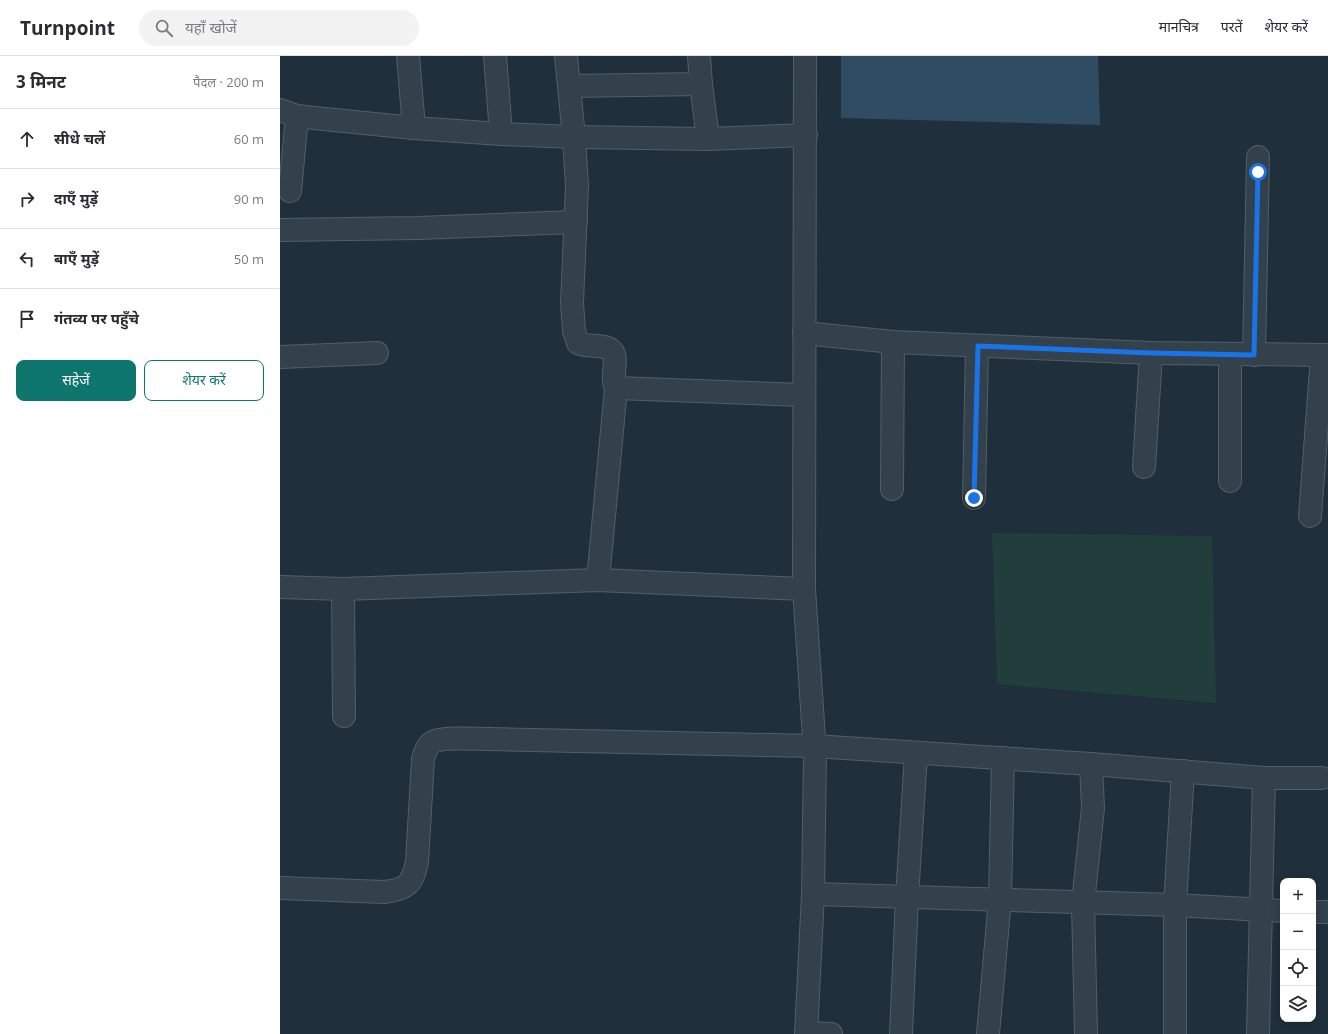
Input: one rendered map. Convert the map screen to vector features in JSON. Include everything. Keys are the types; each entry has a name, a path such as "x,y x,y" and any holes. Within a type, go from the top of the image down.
{"street":[{"path":"408,56 414,128"},
{"path":"495,56 501,134"},
{"path":"566,56 577,186 572,303 575,338 578,343 582,345 606,348 612,351 615,359 613,381 616,388 598,580"},
{"path":"699,56 708,138"},
{"path":"805,56 804,589 814,746 813,894 806,1034 831,1034"},
{"path":"569,86 701,84"},
{"path":"290,191 288,113 414,128 501,134 574,137 708,138 806,135"},
{"path":"1254,355 1258,157"},
{"path":"280,230 418,228 576,222"},
{"path":"804,333 893,342 978,346 1151,353 1325,355 1310,516"},
{"path":"892,490 893,342"},
{"path":"974,498 978,346"},
{"path":"280,357 377,353"},
{"path":"1144,467 1151,353"},
{"path":"1230,354 1230,481"},
{"path":"616,388 804,396"},
{"path":"280,587 343,589 598,580 804,589"},
{"path":"343,589 344,716"},
{"path":"280,888 384,892 396,891 406,886 414,877 417,862 423,759 426,749 432,742 439,740 490,739 814,746 1091,764 1264,778 1322,778"},
{"path":"901,1034 907,897 916,753"},
{"path":"988,1034 1000,899 1003,758"},
{"path":"1086,1034 1083,903 1093,808 1091,764"},
{"path":"1175,1034 1175,905 1184,771"},
{"path":"1258,1034 1264,778"},
{"path":"813,894 1175,905 1280,911"},
{"path":"1316,912 1328,912"}],"green space":[{"path":"992,533 1212,536 1216,703 997,684"}],"water":[{"path":"841,56 1098,56 1100,125 841,118"}],"route":[{"path":"974,498 978,346 1151,353 1254,355 1258,172"}]}
